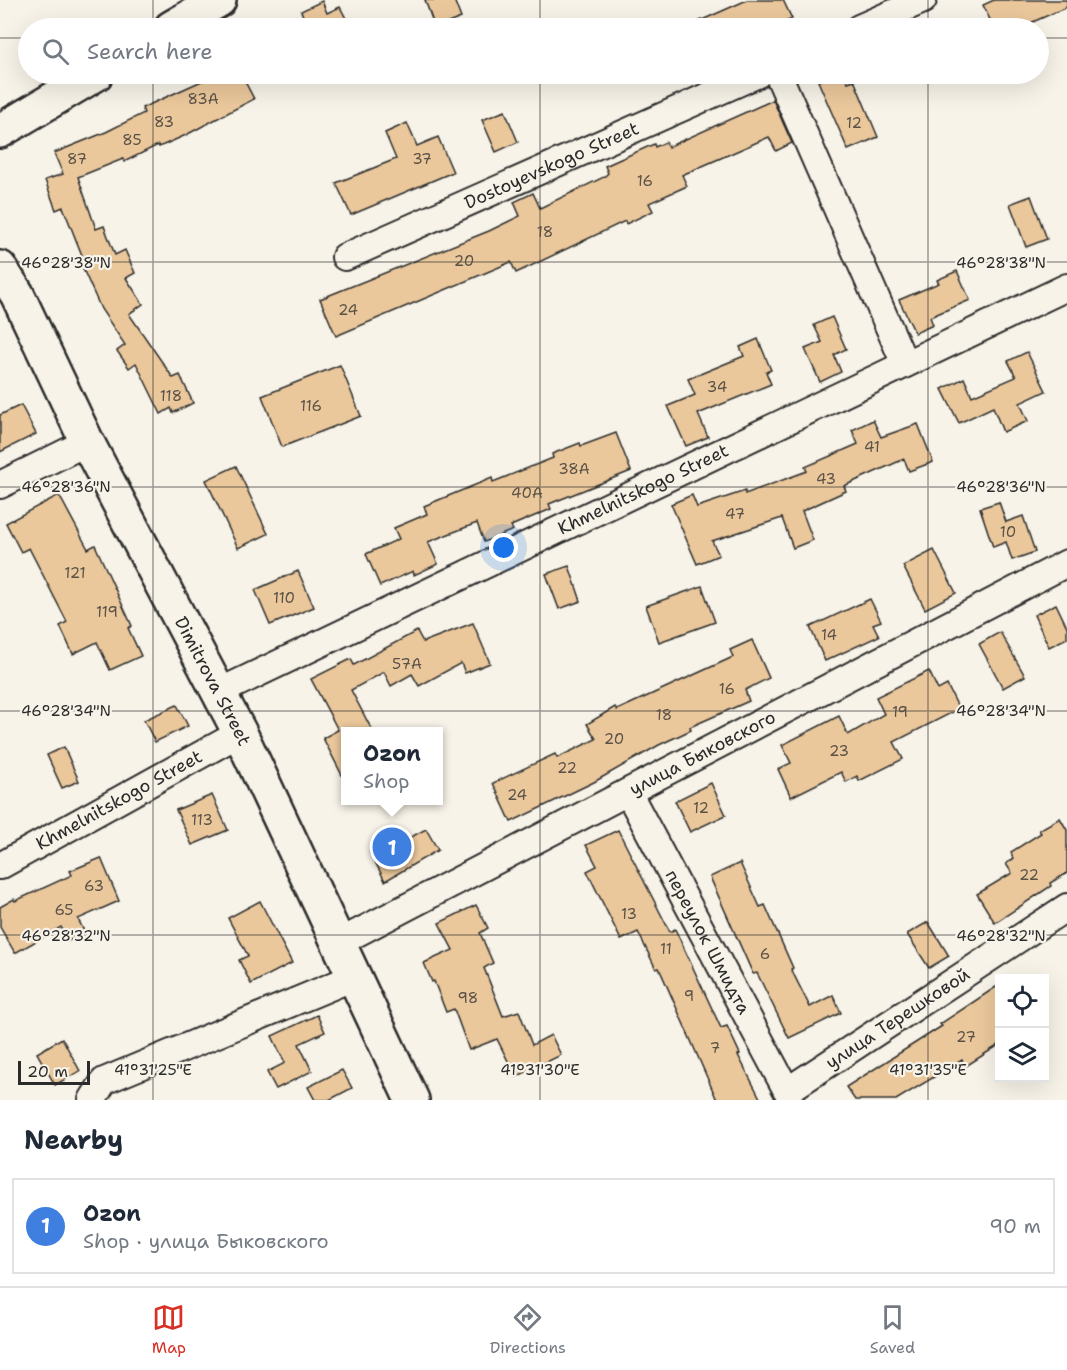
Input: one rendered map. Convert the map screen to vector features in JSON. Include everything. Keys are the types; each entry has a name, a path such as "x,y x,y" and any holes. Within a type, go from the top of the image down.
{"main road":[{"path":"188,18 219,0"},
{"path":"0,131 79,84"},
{"name":"Dimitrova Street","path":"0,268 17,294 87,442 240,733 412,1100"}],"street":[{"path":"882,18 923,0"},
{"name":"Dostoyevskogo Street","path":"345,257 735,84"},
{"path":"782,84 905,364"},
{"name":"Khmelnitskogo Street","path":"219,693 1067,287"},
{"path":"0,485 87,442"},
{"name":"улица Быковского","path":"339,943 1067,563"},
{"name":"Khmelnitskogo Street","path":"0,866 240,733"},
{"name":"переулок Шмидта","path":"628,792 787,1090"},
{"name":"улица Терешковой","path":"787,1090 1067,907"},
{"path":"92,1100 104,1081 354,977"}],"building":[{"path":"425,0 454,0 461,18 431,18"},
{"path":"747,0 783,0 792,18 706,18"},
{"path":"994,0 1067,0 1067,7 1042,18 989,18 983,5"},
{"path":"322,1 327,13 340,7 346,18 304,18 301,11"},
{"path":"195,84 246,84 254,99 159,147 158,145 124,162 123,159 78,177 96,229 104,226 115,255 125,250 135,273 126,278 143,304 129,314 173,378 180,375 193,403 173,413 171,408 161,414 136,363 129,368 117,351 125,345 101,309 83,269 87,268 63,207 56,210 45,180 63,174 54,153 106,132 144,113 142,108"},
{"path":"819,84 856,84 878,137 848,150"},
{"path":"773,100 792,143 776,151 769,137 682,175 687,186 649,203 653,211 626,224 625,221 516,273 511,262 336,336 320,299 489,231 520,216 514,202 533,193 540,208 604,177 608,173 605,166 654,144 655,147 666,142 668,147"},
{"path":"505,111 518,142 496,152 482,120"},
{"path":"407,123 417,146 438,137 453,172 351,215 336,183 396,159 385,133"},
{"path":"1031,196 1047,239 1026,247 1010,204"},
{"path":"957,271 970,300 930,317 933,325 915,333 899,300 939,283 937,280"},
{"path":"832,317 846,349 834,355 841,372 820,382 805,349 822,342 814,325"},
{"path":"758,339 771,370 766,372 771,384 698,414 708,437 686,446 668,406 695,395 688,379 744,356 740,347"},
{"path":"1027,352 1046,391 1020,403 1028,421 1003,432 993,407 959,423 942,389 964,378 972,396 1016,377 1008,361"},
{"path":"340,365 361,416 282,447 262,396"},
{"path":"21,405 36,434 0,452 0,415"},
{"path":"873,420 881,437 918,424 933,462 909,471 904,459 844,486 846,491 802,511 813,540 793,548 782,518 712,541 719,555 697,564 671,504 692,495 697,507 745,491 745,494 807,471 805,467 858,444 852,430"},
{"path":"616,433 631,471 549,504 551,509 511,526 513,530 484,542 477,523 428,542 438,564 414,575 413,571 380,586 366,554 399,539 394,528 427,514 424,506 492,478 493,482 553,458 552,454 580,443 581,446"},
{"path":"236,466 268,534 238,548 206,480"},
{"path":"59,495 88,549 95,545 132,626 128,628 141,656 110,670 97,642 73,654 60,626 67,622 29,548 21,552 6,523"},
{"path":"999,502 1006,522 1023,516 1035,552 1012,560 1006,542 993,547 980,508"},
{"path":"934,550 956,593 925,609 903,566"},
{"path":"569,566 581,601 559,609 546,574"},
{"path":"298,571 314,607 270,625 255,590"},
{"path":"702,586 715,622 659,642 646,606"},
{"path":"870,599 881,621 873,624 879,636 825,661 810,627"},
{"path":"1056,604 1067,627 1067,638 1049,647 1034,615"},
{"path":"473,623 490,663 465,673 461,663 419,686 412,674 391,686 384,672 351,690 370,727 341,727 341,773 323,738 338,730 311,679 351,659 354,665 417,631 423,642"},
{"path":"1000,632 1025,676 1003,688 979,644"},
{"path":"752,640 769,678 745,690 749,701 690,727 691,730 659,745 594,782 511,822 493,783 555,754 557,758 596,739 587,724 615,707 617,710 733,657 730,650"},
{"path":"929,671 938,690 947,685 959,709 894,742 903,759 859,781 857,776 846,782 841,772 791,797 778,769 791,763 782,745 839,716 848,735 884,714 876,697"},
{"path":"177,705 188,726 155,742 144,720"},
{"path":"64,747 79,781 62,788 47,755"},
{"path":"711,783 726,815 690,832 675,801"},
{"path":"212,795 228,830 192,845 176,810"},
{"path":"1060,818 1067,830 1067,873 995,923 977,894 1012,873 1006,864 1013,859 1011,852 1041,833 1039,830"},
{"path":"426,829 438,850 385,881 370,852 395,839 398,844"},
{"path":"618,830 670,932 675,929 721,1028 727,1026 740,1054 738,1055 761,1100 717,1100 659,968 656,969 638,932 621,940 587,871 597,866 586,845"},
{"path":"101,858 119,901 78,919 85,933 68,941 61,927 15,953 0,927 0,907 72,875 70,871"},
{"path":"740,863 760,907 765,905 793,968 791,969 810,1007 833,995 841,1013 789,1038 757,973 753,974 710,877"},
{"path":"260,901 292,963 251,984 239,960 248,956 228,918"},
{"path":"476,905 488,928 480,933 493,963 484,968 503,1016 519,1011 532,1045 551,1035 561,1055 516,1077 497,1039 469,1050 454,1009 446,1012 424,963 453,950 439,923"},
{"path":"928,922 949,956 929,968 907,934"},
{"path":"995,988 995,1048 966,1066 962,1060 896,1100 855,1100 846,1087 942,1026 940,1024"},
{"path":"317,1015 325,1032 299,1044 312,1071 276,1089 267,1072 285,1063 272,1036"},
{"path":"62,1038 80,1071 55,1085 37,1053"},
{"path":"342,1070 352,1088 329,1100 315,1100 308,1087"}],"place":[{"name":"Ozon","path":"392,847"}]}
